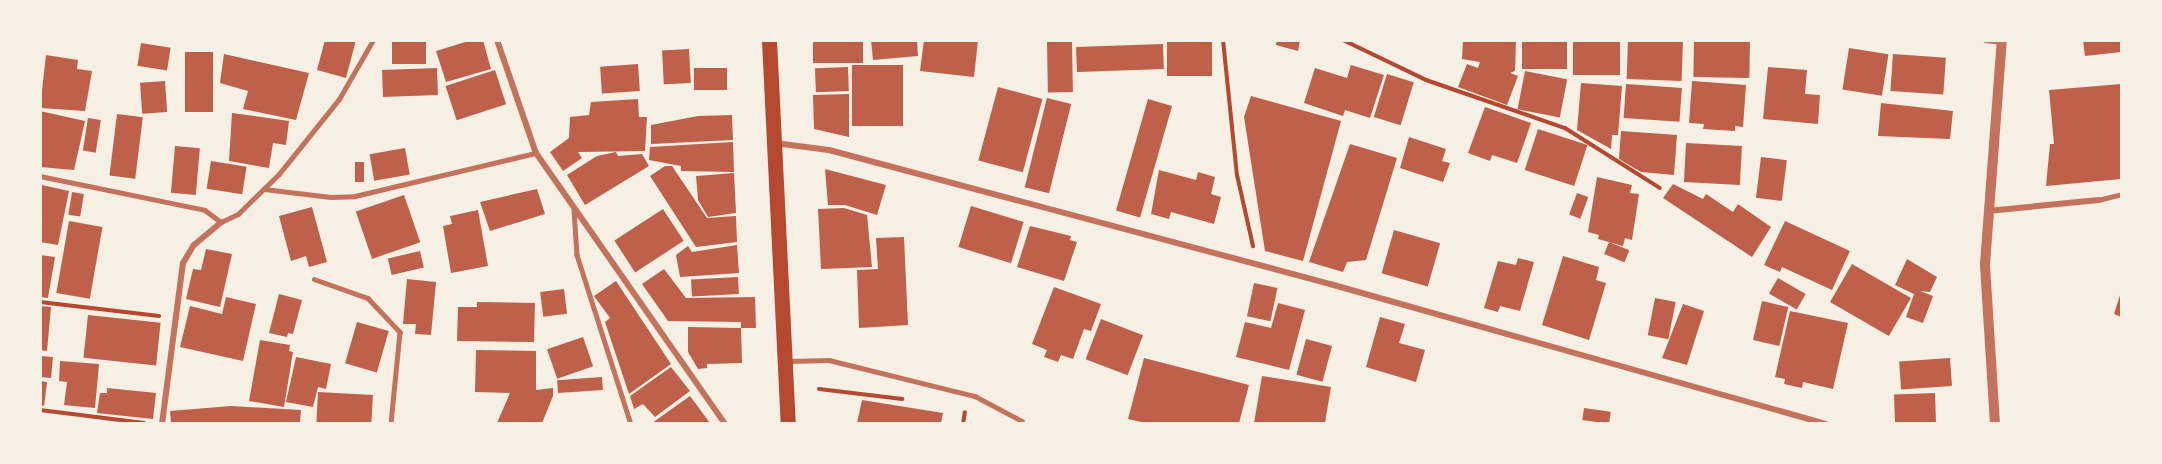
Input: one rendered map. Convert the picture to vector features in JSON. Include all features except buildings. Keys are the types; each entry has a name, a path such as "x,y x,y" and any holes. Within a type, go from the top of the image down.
{"main road":[{"path":"769,40 783,361 788,423"}],"street":[{"path":"497,40 536,153 725,423"},
{"path":"1986,40 2002,41 1987,211 1985,291 1995,423"},
{"path":"775,143 829,150 1826,423"},
{"path":"1987,211 2098,200"},
{"path":"162,423 183,263 194,245 221,222"}],"lane":[{"path":"40,176 205,210 221,222 238,214 264,189 339,99 374,40"},
{"path":"264,189 331,197 355,196 536,153"},
{"path":"2098,200 2121,194"},
{"path":"574,210 577,255 631,423"},
{"path":"314,279 368,298 399,332 391,423"},
{"path":"783,361 843,363 975,396 1022,421"}],"path":[{"path":"1223,40 1237,176 1255,265"},
{"path":"1343,40 1426,80 1565,128 1660,188"},
{"path":"40,302 174,318"},
{"path":"819,389 830,387 910,401"},
{"path":"40,410 148,423"},
{"path":"954,410 965,412 963,423"}]}
